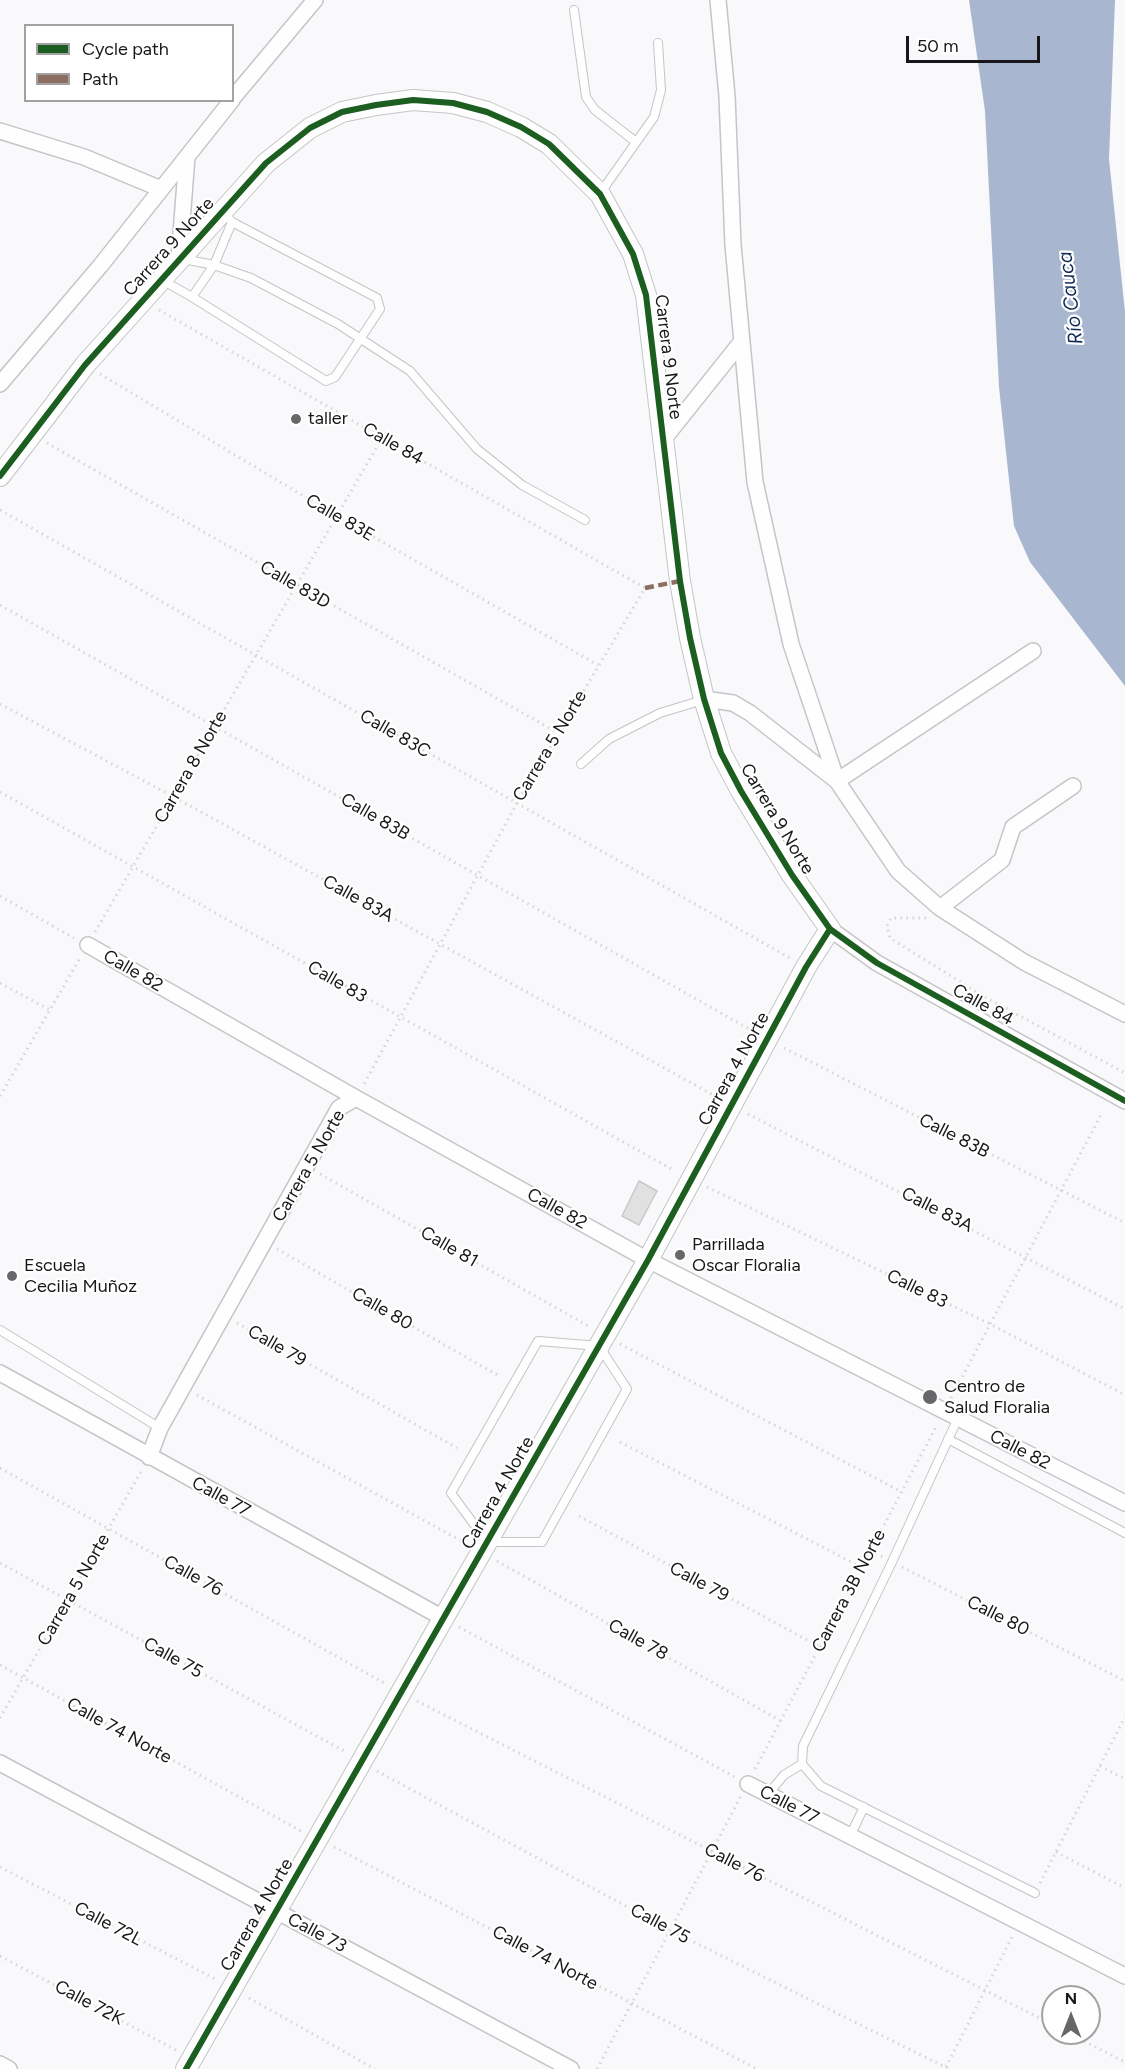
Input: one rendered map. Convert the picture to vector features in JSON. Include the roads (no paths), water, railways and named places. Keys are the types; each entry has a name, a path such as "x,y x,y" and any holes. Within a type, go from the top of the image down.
{"street":[{"path":"234,98 315,0"},
{"path":"718,0 727,96 733,245 755,482 791,644 837,781 898,871 940,908 1024,962 1125,1014"},
{"name":"Carrera 9 Norte","path":"0,476 85,365 142,300 179,259 227,216 266,163 310,128 342,112 413,100 453,103 487,112 521,127 549,144 600,194 633,254 646,295 680,581 704,699 721,753 731,772 792,875 830,929"},
{"path":"0,384 101,265 230,102"},
{"path":"0,131 84,158 161,189"},
{"path":"179,259 187,157"},
{"path":"663,440 742,341"},
{"path":"837,781 1033,651"},
{"path":"704,699 733,704 750,713 837,781"},
{"path":"940,908 1002,860 1013,827 1073,786"},
{"name":"Calle 84","path":"830,929 877,963 1125,1101"},
{"name":"Carrera 4 Norte","path":"186,2069 276,1911 491,1551 599,1346 806,967 830,929"},
{"name":"Calle 82","path":"88,945 356,1098 648,1260 1125,1503"},
{"name":"Carrera 5 Norte","path":"149,1457 160,1428 339,1108 356,1098"},
{"name":"Calle 77","path":"0,1374 450,1622"},
{"name":"Calle 73","path":"0,1763 571,2069"},
{"name":"Calle 77","path":"748,1784 1125,1976"},
{"path":"0,2064 9,2069"}],"lane":[{"path":"574,10 586,97 596,110 636,142"},
{"path":"600,194 654,117 661,90 658,43"},
{"path":"161,279 326,381 335,377 380,309 377,298 227,216 214,265 192,297"},
{"path":"179,259 214,265 250,278 338,324 410,371 477,449 522,485 585,520"},
{"path":"581,764 609,739 660,713 704,699"},
{"path":"0,1330 160,1428"},
{"path":"538,1341 599,1346 627,1389 542,1542 491,1551 452,1492 538,1341"},
{"path":"951,1415 948,1439 892,1562 803,1746 802,1764 821,1786 1035,1893"},
{"path":"948,1439 1125,1533"},
{"path":"768,1794 784,1775 802,1764"},
{"path":"850,1836 864,1807"}],"water":[{"name":"Río Cauca","path":"969,0 1115,0 1109,159 1125,312 1125,686 1030,562 1014,526 999,387 985,111"}],"place":[{"name":"taller","path":"296,419"},
{"name":"Parrillada Oscar Floralia","path":"680,1255"},
{"name":"Escuela Cecilia Muñoz","path":"12,1276"},
{"name":"Centro de Salud Floralia","path":"930,1397"}]}
